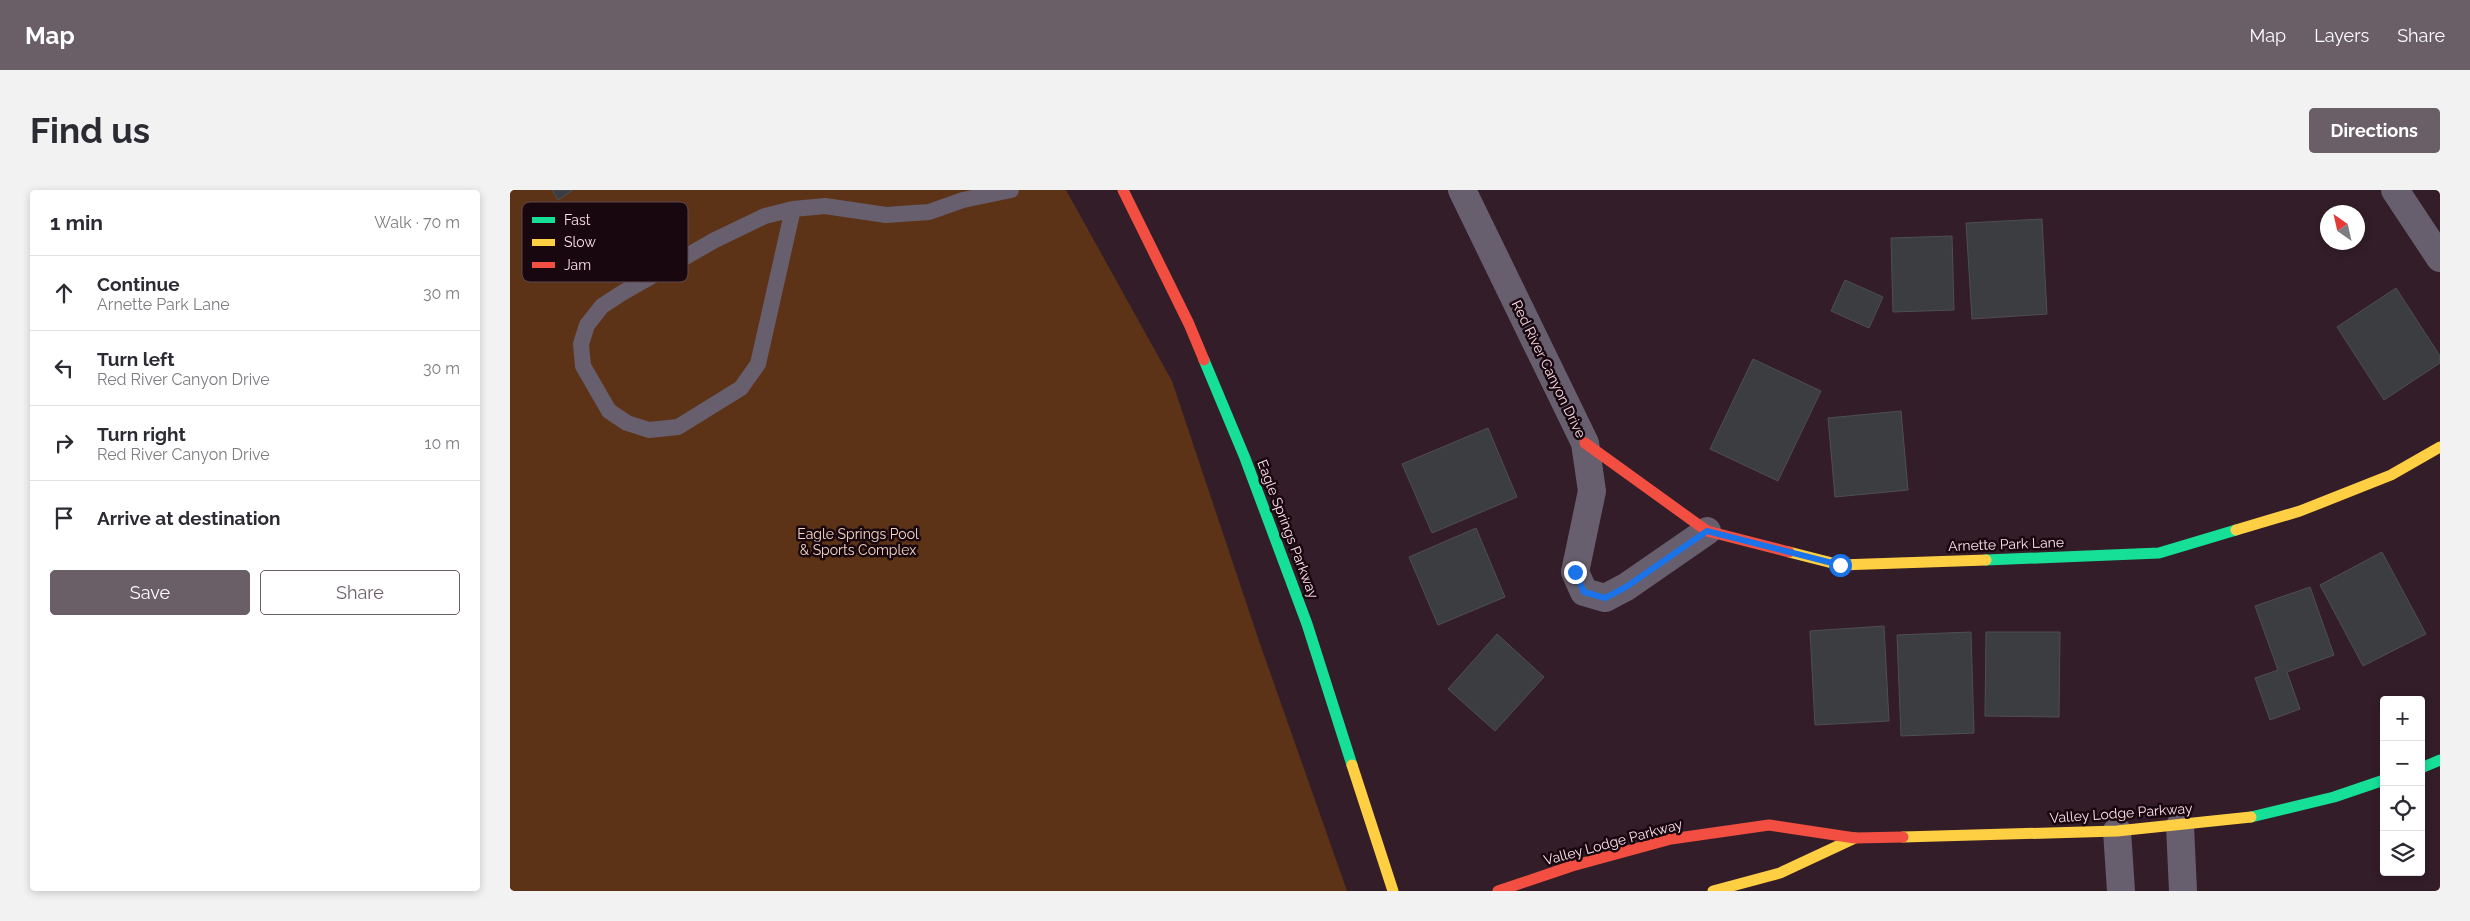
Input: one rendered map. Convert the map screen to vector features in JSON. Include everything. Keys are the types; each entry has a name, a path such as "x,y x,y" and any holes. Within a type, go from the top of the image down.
{"street":[{"name":"Eagle Springs Parkway","path":"1123,190 1189,324 1245,458 1307,624 1393,891"},
{"name":"Red River Canyon Drive","path":"1462,190 1585,443 1592,491 1575,572 1584,592 1605,598 1626,587 1707,531"},
{"path":"2395,190 2440,258"},
{"name":"Arnette Park Lane","path":"1585,443 1707,531 1840,565 2159,553 2300,511 2391,474 2440,447"},
{"path":"2425,766 2440,760"},
{"name":"Valley Lodge Parkway","path":"1498,891 1572,866 1671,839 1769,825 1856,838 2117,831 2248,818 2334,797 2380,781"},
{"path":"2180,826 2183,891"},
{"path":"2117,831 2120,891"},
{"name":"Valley Lodge Parkway","path":"1713,891 1780,873 1856,838"}],"lane":[{"path":"688,255 714,240 765,216 793,209 825,206 886,215 929,212 968,195 1011,190"},
{"path":"643,282 602,306 587,325 581,344 583,366 609,411 627,424 649,430 678,427 740,388 758,364 793,209"}],"green space":[{"name":"Eagle Springs Pool & Sports Complex","path":"510,190 1066,190 1172,381 1259,641 1347,891 510,891"}],"building":[{"path":"552,190 573,190 558,200"},
{"path":"2042,219 2047,314 1972,319 1966,223"},
{"path":"1952,236 1954,310 1893,312 1891,238"},
{"path":"1845,280 1883,297 1869,328 1831,311"},
{"path":"2396,288 2440,356 2440,363 2384,400 2337,327"},
{"path":"1753,359 1821,391 1778,481 1710,449"},
{"path":"1901,411 1908,490 1835,497 1828,418"},
{"path":"1488,428 1517,497 1432,533 1402,464"},
{"path":"1476,528 1505,597 1438,625 1409,557"},
{"path":"2382,552 2426,634 2363,666 2320,585"},
{"path":"2310,587 2334,655 2287,672 2300,709 2270,720 2255,678 2278,670 2255,606"},
{"path":"1884,626 1889,721 1815,725 1810,631"},
{"path":"1971,632 1974,733 1901,736 1897,635"},
{"path":"1986,632 2060,632 2059,717 1985,716"},
{"path":"1497,634 1544,677 1495,731 1448,689"}],"traffic: fast":[{"path":"1204,360 1245,458 1307,624 1352,765"},
{"path":"1986,560 2159,553 2236,530"},
{"path":"2425,766 2440,760"},
{"path":"2251,817 2334,797 2380,781"}],"traffic: slow":[{"path":"2236,530 2300,511 2391,475 2440,447"},
{"path":"1789,552 1840,565 1986,560"},
{"path":"1352,765 1393,891"},
{"path":"1903,837 2117,831 2251,817"},
{"path":"1713,891 1780,873 1855,838"}],"traffic: jam":[{"path":"1123,190 1189,324 1204,360"},
{"path":"1585,443 1707,531 1789,552"},
{"path":"1498,891 1572,866 1671,839 1769,825 1855,838 1903,837"}],"route":[{"path":"1575,572 1584,592 1605,598 1626,587 1707,531 1840,565"}]}
